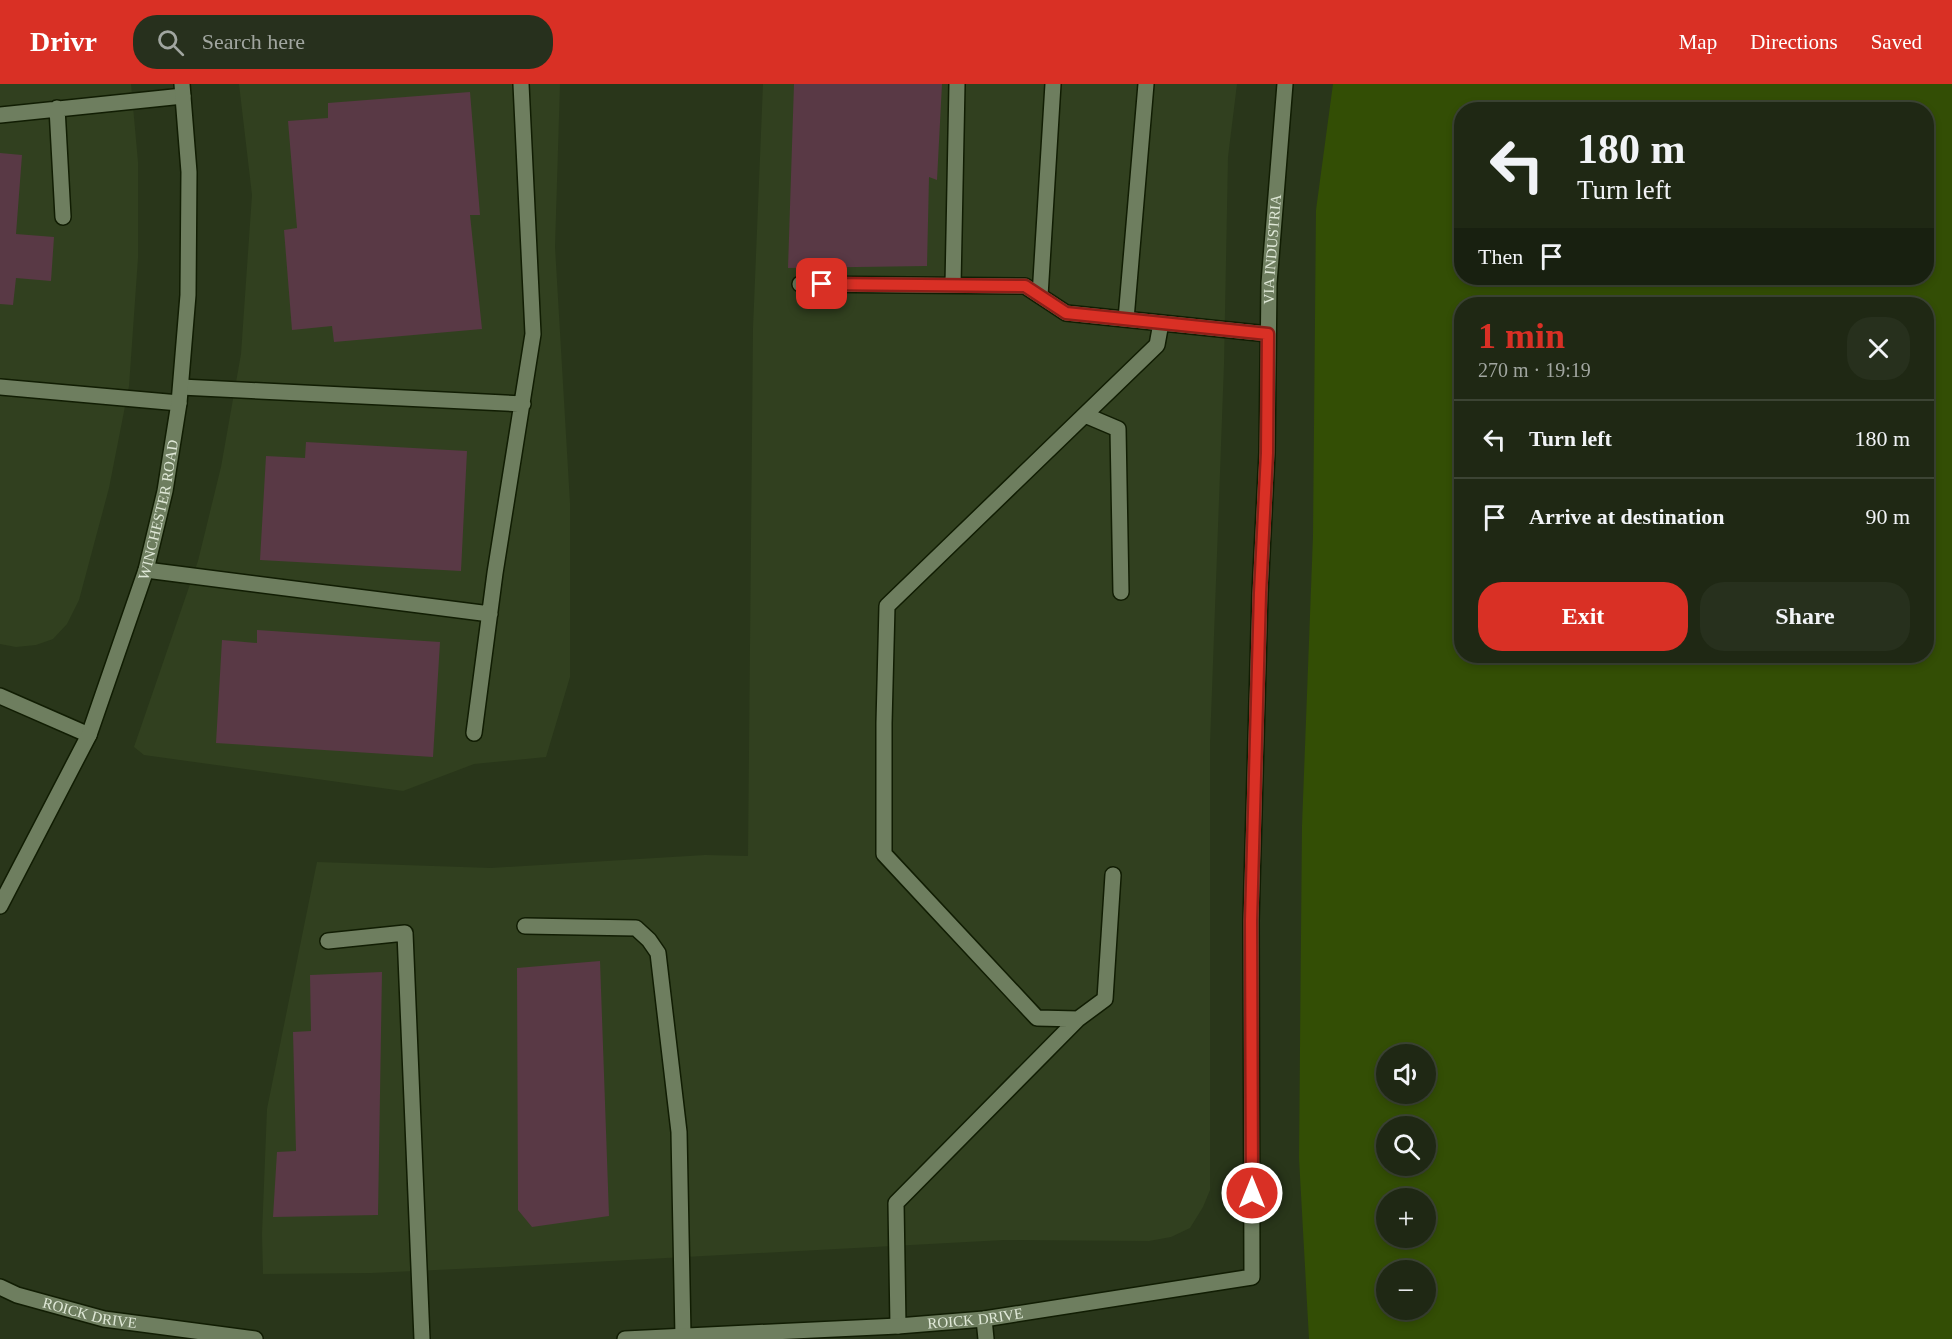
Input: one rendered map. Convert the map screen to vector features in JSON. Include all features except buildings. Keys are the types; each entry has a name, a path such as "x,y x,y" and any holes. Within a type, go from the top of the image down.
{"street":[{"path":"474,733 533,334 521,84"},
{"path":"952,285 957,84"},
{"path":"1040,296 1053,84"},
{"path":"1126,319 1146,84"},
{"name":"VIA INDUSTRIA","path":"1252,1277 1251,921 1260,593 1267,453 1269,283 1285,84"},
{"path":"0,114 183,90"},
{"name":"WINCHESTER ROAD","path":"0,906 89,735 146,570 165,491 181,387 188,284 189,172 183,90"},
{"path":"57,108 63,217"},
{"path":"800,284 1025,286 1066,313 1268,334"},
{"path":"1078,1019 1037,1018 884,854 887,606 1157,345 1161,323"},
{"path":"0,387 179,403"},
{"path":"181,387 524,404"},
{"path":"1085,414 1118,429 1121,592"},
{"path":"146,570 490,614"},
{"path":"0,696 89,735"},
{"path":"898,1326 896,1203 1078,1019 1105,999 1113,875"},
{"path":"525,926 636,928 649,940 658,953 679,1132 683,1336"},
{"path":"328,940 405,933 422,1339"},
{"name":"ROICK DRIVE","path":"625,1339 683,1336 727,1337 984,1319 1252,1277"},
{"name":"ROICK DRIVE","path":"0,1287 17,1295 104,1319 255,1339"},
{"path":"984,1319 986,1339"}],"shaded area":[{"path":"0,84 131,84 138,162 138,258 129,386 109,488 79,600 67,624 53,639 36,645 16,647 0,644"},
{"path":"239,84 560,84 555,247 570,503 570,677 546,757 474,764 403,791 144,755 134,747 198,561 221,467 241,354 252,195"},
{"path":"763,84 1237,84 1228,157 1224,364 1210,744 1210,1190 1203,1207 1190,1228 1171,1237 1149,1241 1004,1240 372,1273 263,1274 262,1234 267,1109 317,862 491,868 705,855 748,856 753,328"}],"green space":[{"path":"1333,84 1952,84 1952,1339 1309,1339 1299,1158 1302,826 1313,536 1316,210"}],"route":[{"path":"822,284 1025,286 1066,313 1268,334 1267,453 1260,593 1251,921 1252,1193"}]}
